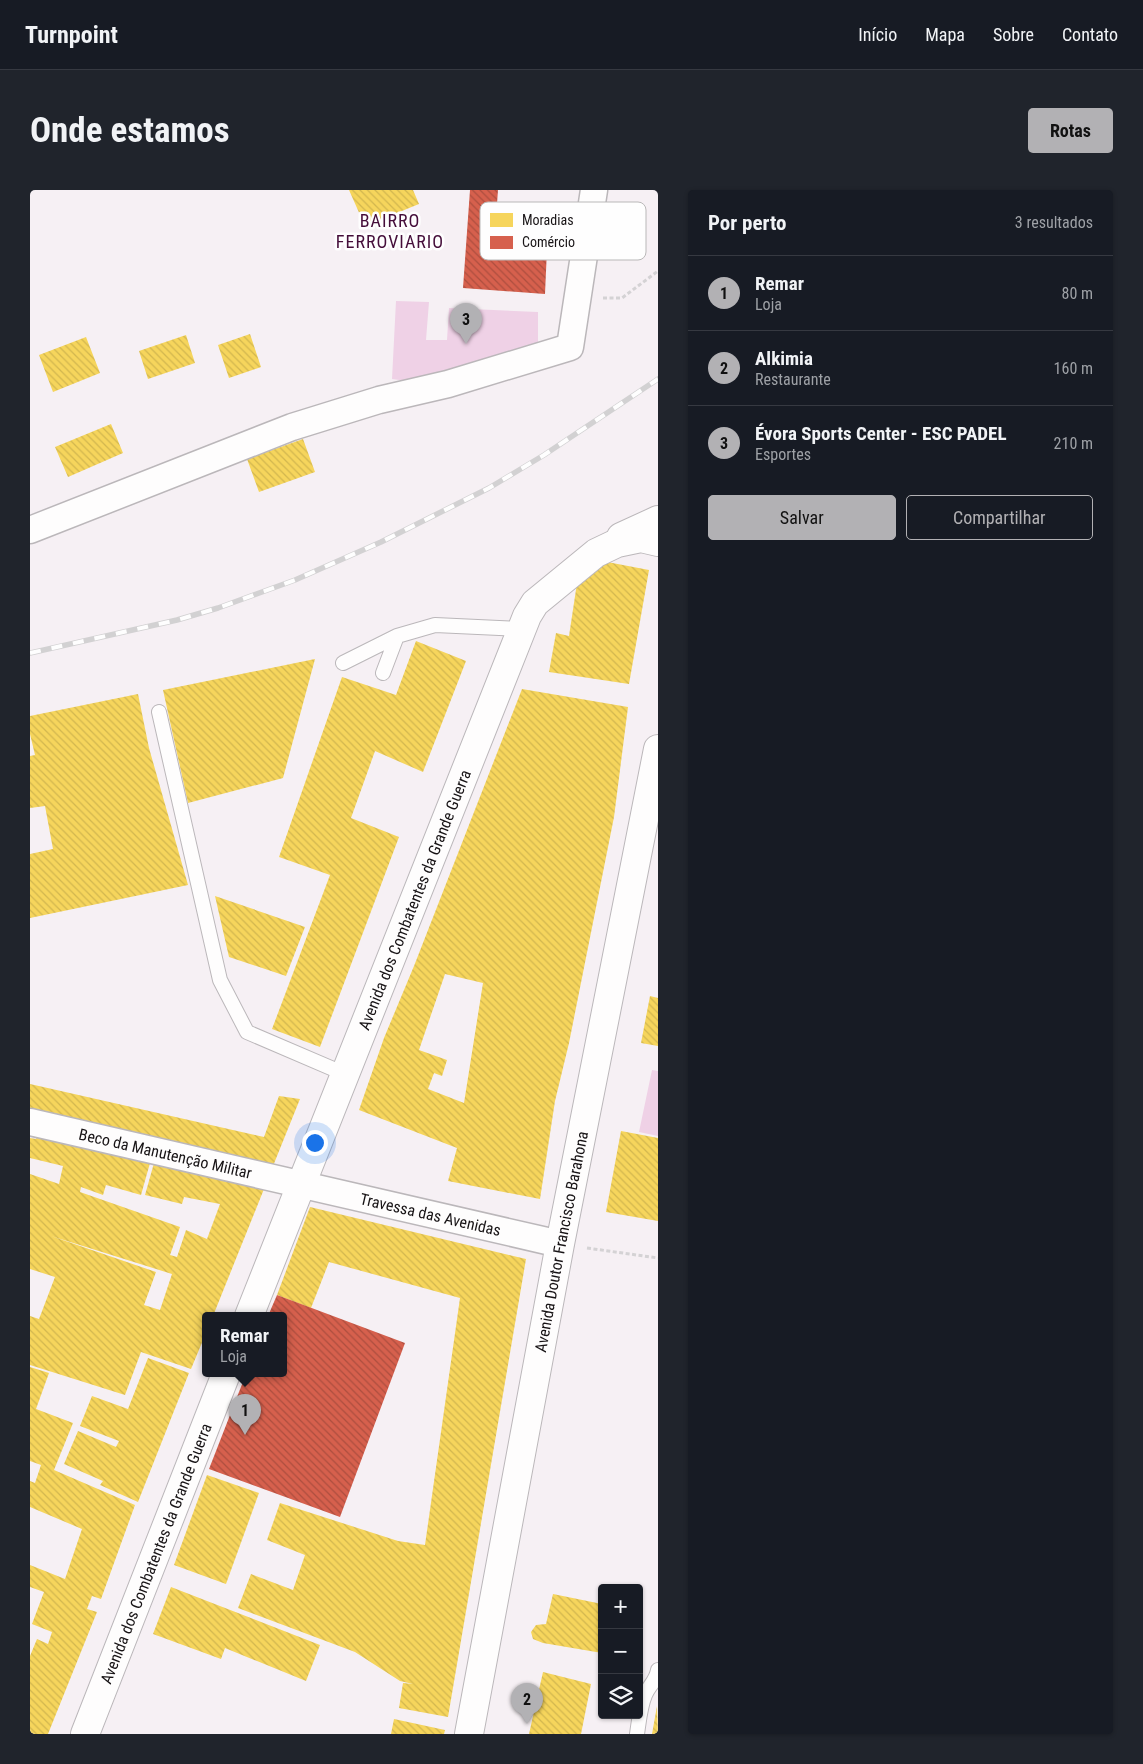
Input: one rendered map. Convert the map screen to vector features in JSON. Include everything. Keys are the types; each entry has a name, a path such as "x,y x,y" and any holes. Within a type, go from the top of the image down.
{"street":[{"path":"30,530 292,427 379,400 448,384 570,347 584,260"},
{"name":"Avenida dos Combatentes da Grande Guerra","path":"251,1312 521,629 535,603 596,553 617,543 652,533"},
{"name":"Avenida Doutor Francisco Barahona","path":"469,1734 560,1244 658,749"},
{"name":"Beco da Manutenção Militar","path":"30,1122 301,1185"},
{"name":"Travessa das Avenidas","path":"301,1185 560,1244"},
{"name":"Avenida dos Combatentes da Grande Guerra","path":"85,1734 225,1377"}],"lane":[{"path":"343,663 397,636 435,626 521,629"},
{"path":"383,674 397,636"},
{"path":"159,712 220,980 246,1032 345,1074"},
{"path":"637,1734 651,1698 648,1689 654,1683 658,1670"}],"path":[{"path":"578,298 622,298 658,271"},
{"path":"560,1244 658,1258"}],"shaded area":[{"path":"396,301 429,302 426,340 447,340 449,308 538,312 538,347 407,381 392,379"},
{"path":"652,1070 658,1071 658,1136 639,1132"}],"building: Moradias":[{"path":"349,190 413,190 419,204 365,226"},
{"path":"250,334 261,367 229,378 218,345"},
{"path":"186,335 195,363 148,379 139,351"},
{"path":"86,337 100,373 53,392 39,355"},
{"path":"111,424 123,453 68,477 55,447"},
{"path":"303,439 315,472 259,492 247,459"},
{"path":"602,561 649,570 629,684 549,672 556,633 569,636 577,583"},
{"path":"416,641 466,661 423,772 375,751 351,818 399,837 320,1047 272,1029 330,875 279,857 342,677 396,695"},
{"path":"315,659 283,778 188,803 163,690"},
{"path":"522,689 628,707 614,817 569,1043 555,1101 540,1199 448,1181 457,1148 359,1110 384,1038","holes":["445,974 483,983 464,1103 428,1089 434,1073 442,1076 447,1060 419,1050"]},
{"path":"138,694 149,748 188,885 30,918 30,854 53,849 45,806 30,808 30,756 35,755 30,734 30,716"},
{"path":"215,896 305,927 286,976 229,957"},
{"path":"650,996 658,998 658,1046 641,1043"},
{"path":"30,1084 264,1137 279,1096 300,1099 273,1166 30,1109"},
{"path":"621,1131 658,1138 658,1221 606,1212"},
{"path":"37,1136 150,1163 141,1195 106,1185 103,1195 81,1187 80,1192 180,1227 170,1255 177,1257 186,1230 207,1239 220,1204 184,1197 182,1204 145,1195 154,1163 264,1189 215,1312 202,1312 202,1343 191,1369 141,1352 125,1395 30,1365 30,1316 39,1319 55,1277 30,1269 30,1174 59,1184 63,1166 30,1158 30,1138 36,1139","holes":["51,1236 172,1274 160,1310 144,1305 156,1272"]},
{"path":"310,1207 526,1259 448,1717 399,1708 403,1683 413,1684 400,1681 355,1652 238,1608 251,1574 293,1590 305,1555 267,1540 280,1503 398,1541 425,1545 460,1298 329,1262 311,1308 277,1295"},
{"path":"148,1358 189,1373 138,1502 100,1485 103,1481 64,1464 78,1431 116,1447 119,1441 80,1426 92,1396 128,1409"},
{"path":"30,1367 49,1373 36,1409 73,1423 54,1470 135,1505 101,1599 92,1596 87,1609 97,1612 48,1734 30,1734 30,1656 37,1639 48,1644 52,1632 32,1624 44,1592 30,1587 30,1565 65,1579 82,1529 30,1507 30,1481 35,1483 41,1465 30,1461"},
{"path":"207,1475 259,1493 226,1584 174,1565"},
{"path":"171,1587 320,1645 306,1681 225,1648 221,1659 153,1634"},
{"path":"553,1594 598,1603 598,1652 543,1643 533,1639 531,1632 536,1625 546,1624"},
{"path":"543,1672 591,1684 581,1734 529,1734"},
{"path":"657,1706 658,1734 652,1734"},
{"path":"394,1719 445,1730 444,1734 391,1734"}],"building: Comércio":[{"path":"470,190 498,190 497,202 480,202 480,260 547,260 545,294 463,288"},
{"path":"277,1295 405,1343 340,1517 209,1469 245,1377 287,1377 287,1312 270,1312"}],"railway":[{"path":"30,653 177,620 218,608 295,580 381,542 489,488 544,455 658,379"}],"place":[{"name":"Évora Sports Center - ESC PADEL","path":"466,344"},
{"name":"Remar","path":"245,1435"},
{"name":"Alkimia","path":"527,1724"}],"district":[{"name":"BAIRRO FERROVIARIO","path":"390,231"}]}
